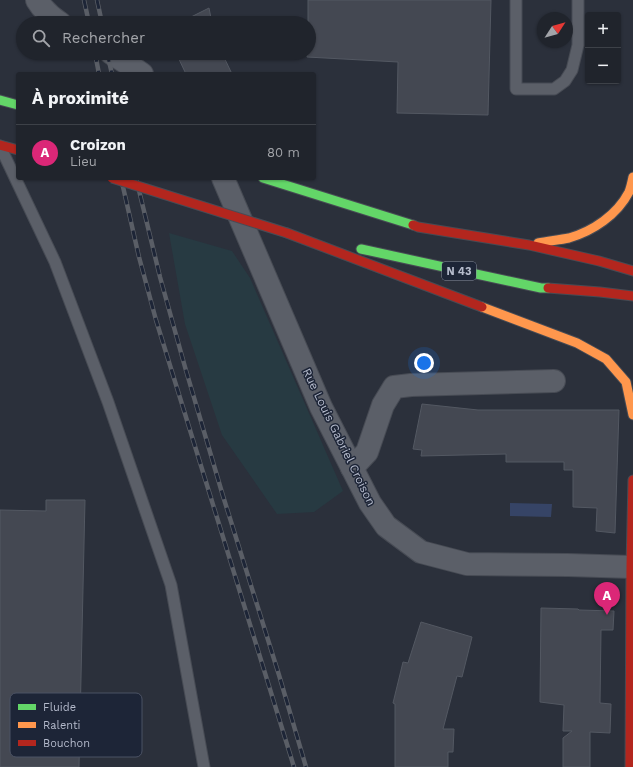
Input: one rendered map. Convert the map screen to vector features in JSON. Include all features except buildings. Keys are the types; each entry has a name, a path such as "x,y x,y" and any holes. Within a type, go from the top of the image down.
{"main road":[{"path":"0,100 16,104"},
{"path":"0,145 16,149"},
{"path":"528,245 574,236 594,228 619,207 630,191 633,177"},
{"name":"N 43","path":"118,180 287,233 541,288 633,296"},
{"path":"270,180 418,227 528,245 599,261 633,271"},
{"path":"287,233 577,342 606,359 626,382 633,415"},
{"path":"630,767 633,480"}],"street":[{"path":"37,0 51,16"},
{"path":"122,60 139,72"},
{"name":"Rue Louis Gabriel Croison","path":"224,180 321,407 370,503 386,526 421,552 467,564 631,567"},
{"path":"352,468 367,452 383,406 394,387 411,385 554,381"}],"lane":[{"path":"516,0 516,89 554,89 564,81 572,70 578,45 578,0"},
{"path":"0,145 16,179"},
{"path":"16,180 55,262 108,402 171,585 204,767"}],"shaded area":[{"path":"169,233 232,251 250,278 343,491 314,512 277,514 222,435 185,324"}],"water":[{"path":"510,503 552,504 551,517 510,516"}],"railway":[{"path":"84,0 87,16"},
{"path":"97,0 100,16"},
{"path":"96,60 99,72"},
{"path":"109,60 112,72"},
{"path":"121,180 139,257 156,320 294,767"},
{"path":"136,180 160,277 185,367 306,767"}],"traffic: fast":[{"path":"0,100 16,104"},
{"path":"269,180 413,225"},
{"path":"361,249 541,288 548,288"}],"traffic: slow":[{"path":"538,243 569,238 587,231 604,221 624,200 629,192 633,177"},
{"path":"482,307 577,343 606,359 626,382 633,415"}],"traffic: jam":[{"path":"0,145 16,149"},
{"path":"118,180 287,233"},
{"path":"413,225 529,245 599,261 633,271"},
{"path":"287,233 482,307"},
{"path":"548,288 633,296"},
{"path":"630,767 633,480"}],"place":[{"name":"Croizon","path":"607,615"}]}
